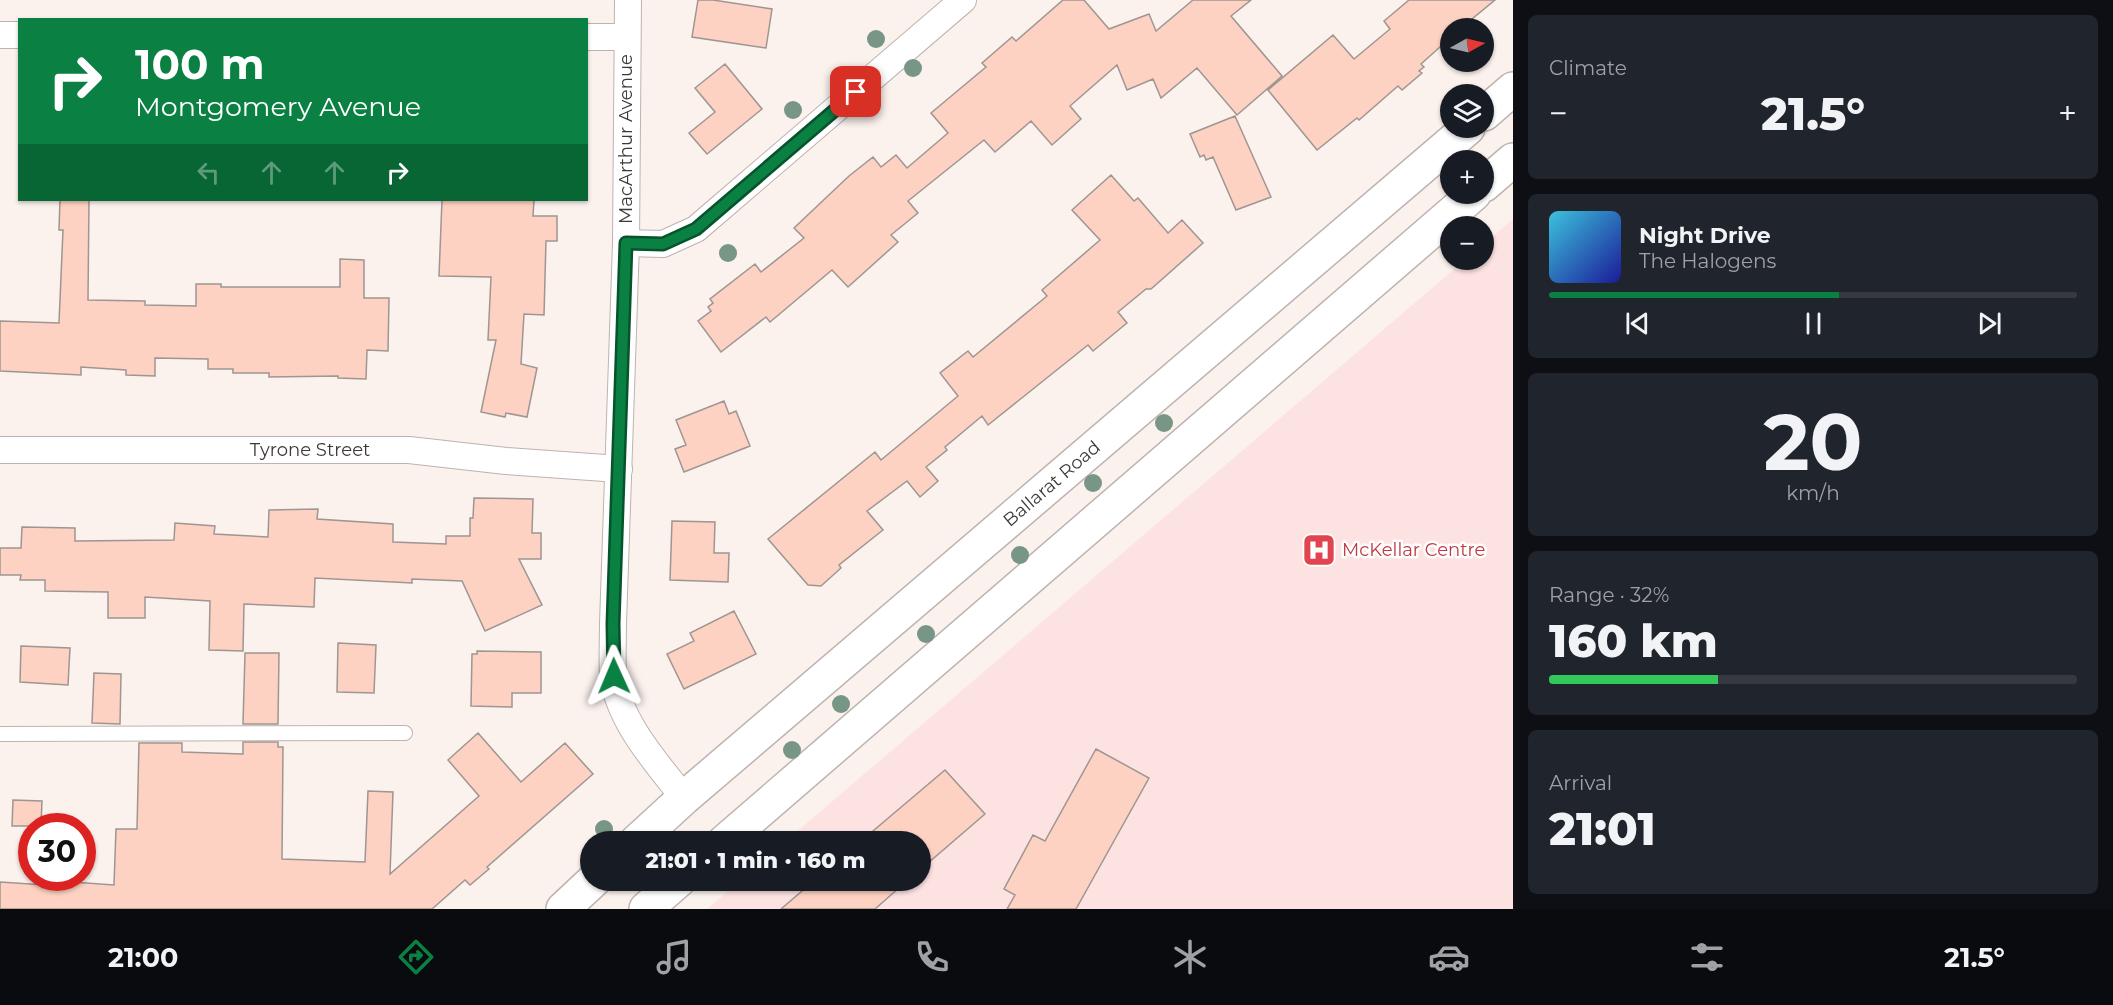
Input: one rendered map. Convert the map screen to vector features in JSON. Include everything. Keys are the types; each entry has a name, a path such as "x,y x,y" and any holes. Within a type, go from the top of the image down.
{"highway":[{"path":"1494,105 1513,89"},
{"name":"Ballarat Road","path":"648,831 1456,138"},
{"path":"1494,176 1513,160"},
{"path":"737,831 1462,204"},
{"path":"563,909 582,891"},
{"path":"646,909 666,891"}],"street":[{"name":"MacArthur Avenue","path":"628,0 626,243 613,624 614,676 626,717 684,798"},
{"path":"626,243 663,244 696,229 963,0"},
{"path":"0,35 18,35"},
{"path":"588,37 627,37"},
{"name":"Tyrone Street","path":"0,450 409,450 506,461 619,469"}],"lane":[{"path":"0,734 405,733"}],"shaded area":[{"name":"McKellar Centre","path":"1513,219 1513,909 707,909 728,891 931,891 931,831 798,831 1453,270 1494,270 1494,235"}],"building":[{"path":"698,0 713,0 772,9 766,48 692,37"},
{"path":"1063,0 1084,0 1109,29 1149,14 1156,31 1193,0 1251,0 1231,16 1282,76 1237,115 1197,68 1161,98 1153,79 1127,90 1117,65 1070,106 1081,119 1052,145 1031,121 995,152 984,140 908,201 918,213 891,235 898,242 848,287 832,270 770,322 766,317 721,352 698,321 711,311 708,307 713,303 710,299 755,264 761,272 804,238 794,228 849,176 873,157 881,167 896,155 907,168 948,133 931,113 986,67 982,63 1012,37 1016,41"},
{"path":"1409,0 1495,0 1473,18 1440,18 1440,47 1421,64 1424,67 1419,71 1422,73 1402,90 1398,86 1359,120 1357,118 1317,150 1268,90 1333,35 1354,59 1390,29 1384,21"},
{"path":"725,64 762,109 707,154 689,133 715,112 695,88"},
{"path":"1235,116 1271,197 1236,210 1213,157 1206,160 1204,155 1200,157 1190,134"},
{"path":"1111,175 1134,201 1138,198 1168,233 1182,220 1203,243 1151,289 1146,289 1118,312 1127,323 1093,351 1088,345 988,425 982,416 945,447 947,450 926,467 938,481 920,497 907,481 867,511 883,530 839,565 841,568 821,586 808,585 768,539 875,452 881,460 958,396 940,373 968,351 973,357 1047,296 1042,290 1100,240 1072,210"},
{"path":"60,201 89,201 88,300 145,301 145,305 196,306 196,284 221,284 221,287 340,287 340,259 364,260 364,298 389,298 388,351 367,350 366,379 338,378 338,376 269,377 269,373 233,373 233,369 208,369 208,359 155,358 155,376 126,375 126,370 81,367 81,375 0,371 0,321 59,323 63,230 59,230"},
{"path":"442,201 534,201 533,216 557,216 557,241 546,241 544,315 524,314 521,364 537,368 527,417 506,413 505,417 481,412 496,340 488,340 491,277 439,276"},
{"path":"724,401 729,414 736,411 750,446 684,472 675,449 686,445 676,420"},
{"path":"474,498 533,499 532,533 541,533 541,559 519,559 542,605 485,631 462,581 412,579 412,583 315,578 314,607 244,604 243,651 209,650 210,601 145,597 145,618 108,618 108,592 45,591 45,580 20,580 21,575 0,575 0,548 21,548 22,527 75,528 75,541 174,540 175,523 215,526 214,534 268,537 269,510 318,509 317,519 393,524 393,542 446,544 446,536 470,536 470,518 473,518"},
{"path":"672,521 715,522 714,553 729,553 728,582 670,580"},
{"path":"734,611 756,654 684,689 667,654 694,641 690,633"},
{"path":"338,643 376,645 374,693 337,692"},
{"path":"21,646 70,648 68,685 20,682"},
{"path":"477,651 541,652 541,693 512,693 512,707 471,706 472,654 477,654"},
{"path":"245,653 279,653 278,724 243,724"},
{"path":"94,673 121,674 120,724 92,723"},
{"path":"478,733 521,782 565,743 593,774 487,867 489,869 470,885 465,880 432,909 0,909 0,882 18,883 18,891 96,891 96,884 114,885 116,829 137,829 139,743 182,743 182,752 243,754 243,742 278,742 278,747 283,747 282,859 365,862 368,791 393,792 390,874 479,796 448,760"},
{"path":"1096,749 1149,778 1076,909 1007,909 1015,895 1004,889 1033,835 1045,841"},
{"path":"945,770 985,814 931,860 931,831 873,831"},
{"path":"13,800 42,801 42,813 18,813 18,826 12,826"},
{"path":"802,891 895,891 875,909 781,909"}],"place":[{"name":"McKellar Centre","path":"1319,550"}],"route":[{"path":"614,676 613,624 626,243 663,244 696,229 856,92"}]}
